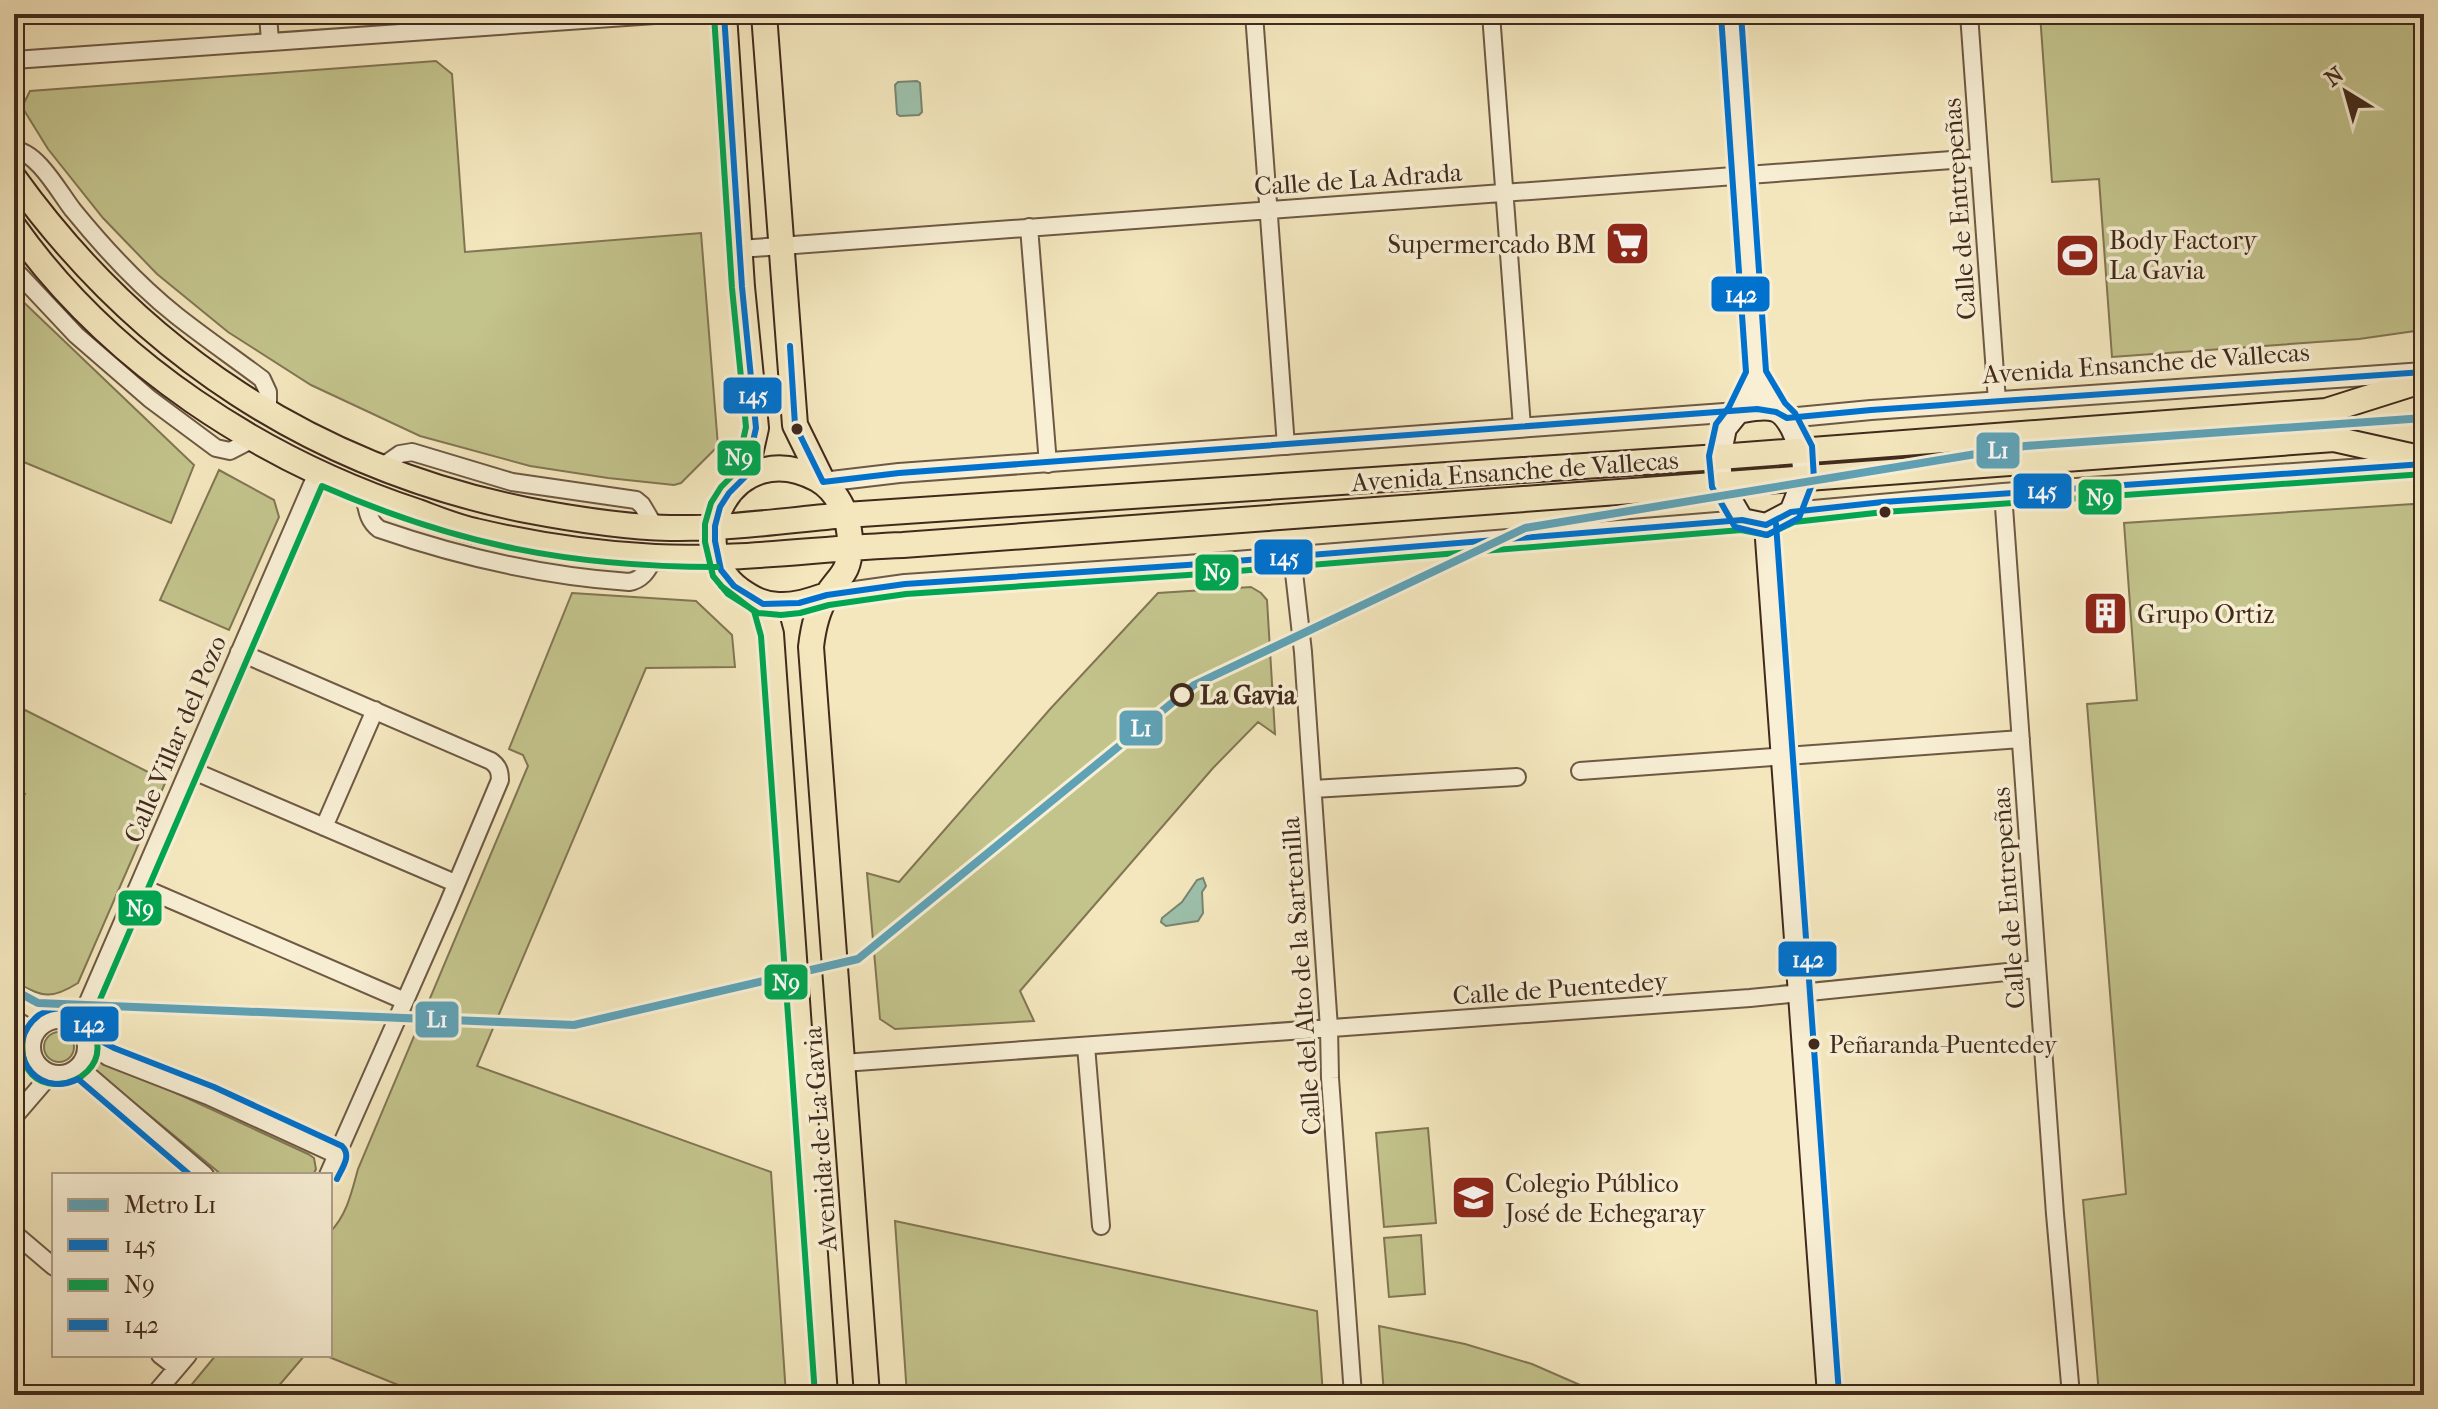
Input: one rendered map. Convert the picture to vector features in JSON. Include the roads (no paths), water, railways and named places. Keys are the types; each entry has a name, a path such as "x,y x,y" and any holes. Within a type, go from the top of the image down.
{"main road":[{"path":"724,14 742,287 756,428 745,477"},
{"name":"Avenida de La Gavia","path":"764,14 795,425 823,482 837,497 846,515 850,547 847,565 840,580 827,595 814,625 811,647 867,1395"},
{"path":"1731,14 1756,374 1803,450 1804,479 1791,512 1766,525 1742,520 1721,484 1719,457 1725,428 1738,412 1756,374"},
{"name":"Avenida Ensanche de Vallecas","path":"14,178 65,244 123,304 200,368 287,425 380,468 482,501 582,521 655,527 715,526 1719,457 2326,411 2424,380"},
{"name":"Avenida Ensanche de Vallecas","path":"14,227 58,281 131,351 168,382 253,439 364,495 474,531 574,550 655,557 717,557 911,545 2334,439 2424,461"},
{"name":"Avenida Ensanche de Vallecas","path":"1738,412 1756,409 1782,414"},
{"path":"823,482 788,468 767,469 745,477 720,507 715,526 721,570 734,586 763,604 799,603 827,595"},
{"path":"1766,525 1829,1395"},
{"name":"Avenida de La Gavia","path":"763,604 771,634 825,1395"}],"street":[{"path":"268,14 270,42"},
{"path":"18,62 270,42 465,21 669,14"},
{"path":"1254,14 1286,446"},
{"path":"1491,14 1522,427"},
{"name":"Calle de Entrepeñas","path":"1969,14 1997,401"},
{"path":"14,150 32,157 74,211 136,279 176,315 262,379 268,392 268,413"},
{"name":"Calle de La Adrada","path":"740,249 1979,158"},
{"path":"1029,227 1048,464"},
{"path":"14,269 76,335 150,399 216,448 230,451 253,439"},
{"name":"Avenida Ensanche de Vallecas","path":"1782,414 2424,372"},
{"name":"Avenida Ensanche de Vallecas","path":"823,482 899,473 1738,412"},
{"name":"Avenida Ensanche de Vallecas","path":"1791,512 2424,461"},
{"name":"Calle Villar del Pozo","path":"78,1025 317,473"},
{"name":"Calle de Entrepeñas","path":"2003,493 2071,1395"},
{"path":"827,595 905,584 1187,565 1742,520"},
{"name":"Calle del Alto de la Sartenilla","path":"1292,555 1313,789 1353,1395"},
{"path":"239,652 491,761 500,773 500,780 329,1173"},
{"path":"324,827 375,710"},
{"path":"1580,771 2021,739"},
{"path":"189,769 455,883"},
{"path":"1313,789 1517,777"},
{"path":"139,886 405,1001"},
{"name":"Calle de Puentedey","path":"843,1063 1801,994 2037,969"},
{"path":"66,1019 78,1025 88,1043 86,1057 79,1067 59,1076 38,1067 30,1044 34,1032 42,1023 66,1019"},
{"path":"14,1020 34,1032"},
{"path":"88,1043 108,1057 208,1096 337,1155"},
{"path":"1086,1046 1101,1226"},
{"path":"79,1067 203,1173"},
{"path":"14,1117 51,1074"},
{"path":"14,1233 52,1265"},
{"path":"154,1395 182,1362"}],"metro line":[{"name":"L1","path":"14,990 38,1003 574,1025 858,959 1194,685 1525,528 2025,446 2424,418"}],"place":[{"name":"Supermercado BM","path":"1627,244"},
{"name":"Body Factory La Gavia","path":"2078,255"},
{"name":"Grupo Ortiz","path":"2106,614"},
{"name":"La Gavia","path":"1182,695"},
{"name":"Peñaranda-Puentedey","path":"1814,1044"},
{"name":"Colegio Público José de Echegaray","path":"1474,1198"}]}
